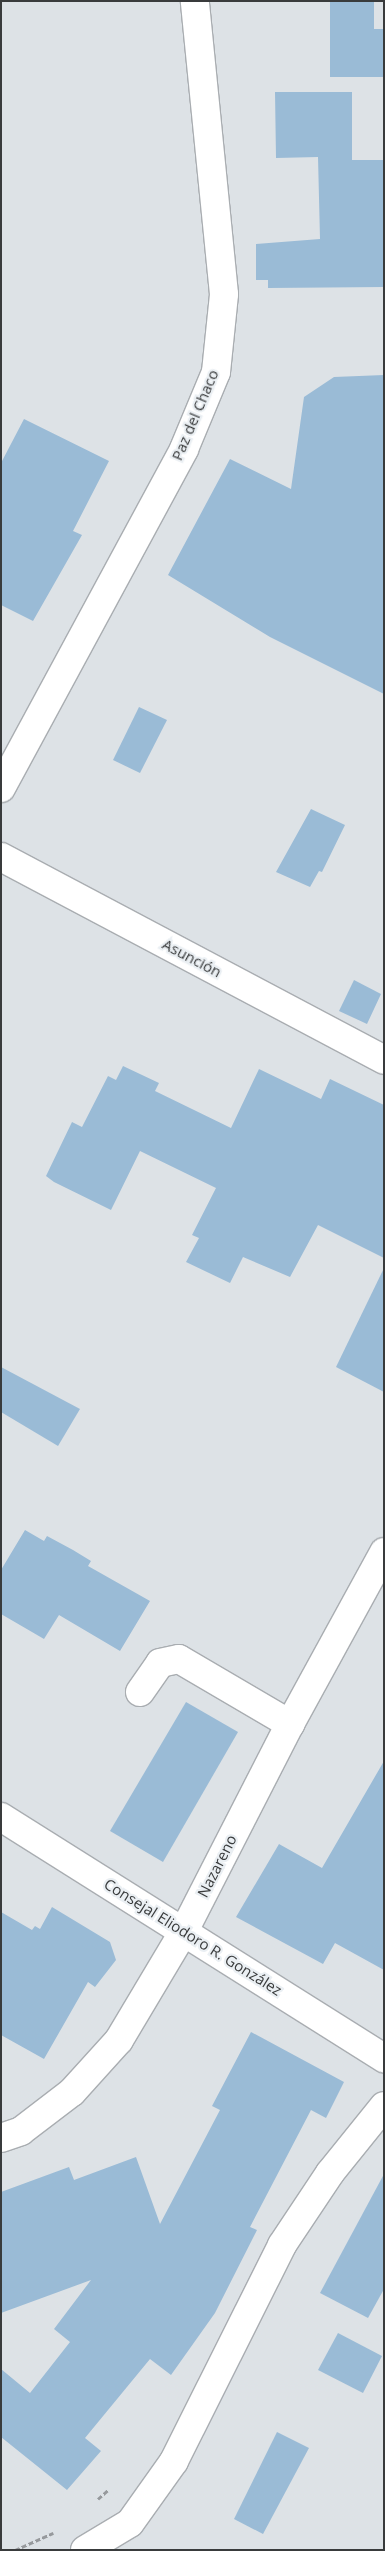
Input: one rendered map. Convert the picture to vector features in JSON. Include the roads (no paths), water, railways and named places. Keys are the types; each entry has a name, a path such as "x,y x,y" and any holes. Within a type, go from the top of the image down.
{"street":[{"name":"Paz del Chaco","path":"1,788 184,448 216,372 224,294 195,1"},
{"name":"Asunción","path":"1,856 384,1060"},
{"name":"Nazareno","path":"1,2138 21,2131 72,2092 118,2040 184,1931 290,1724 384,1552"},
{"path":"140,1692 160,1663 179,1659 290,1724"},
{"name":"Consejal Eliodoro R. González","path":"1,1817 384,2058"},
{"path":"85,2550 130,2523 174,2460 282,2245 330,2173 384,2106"}]}
